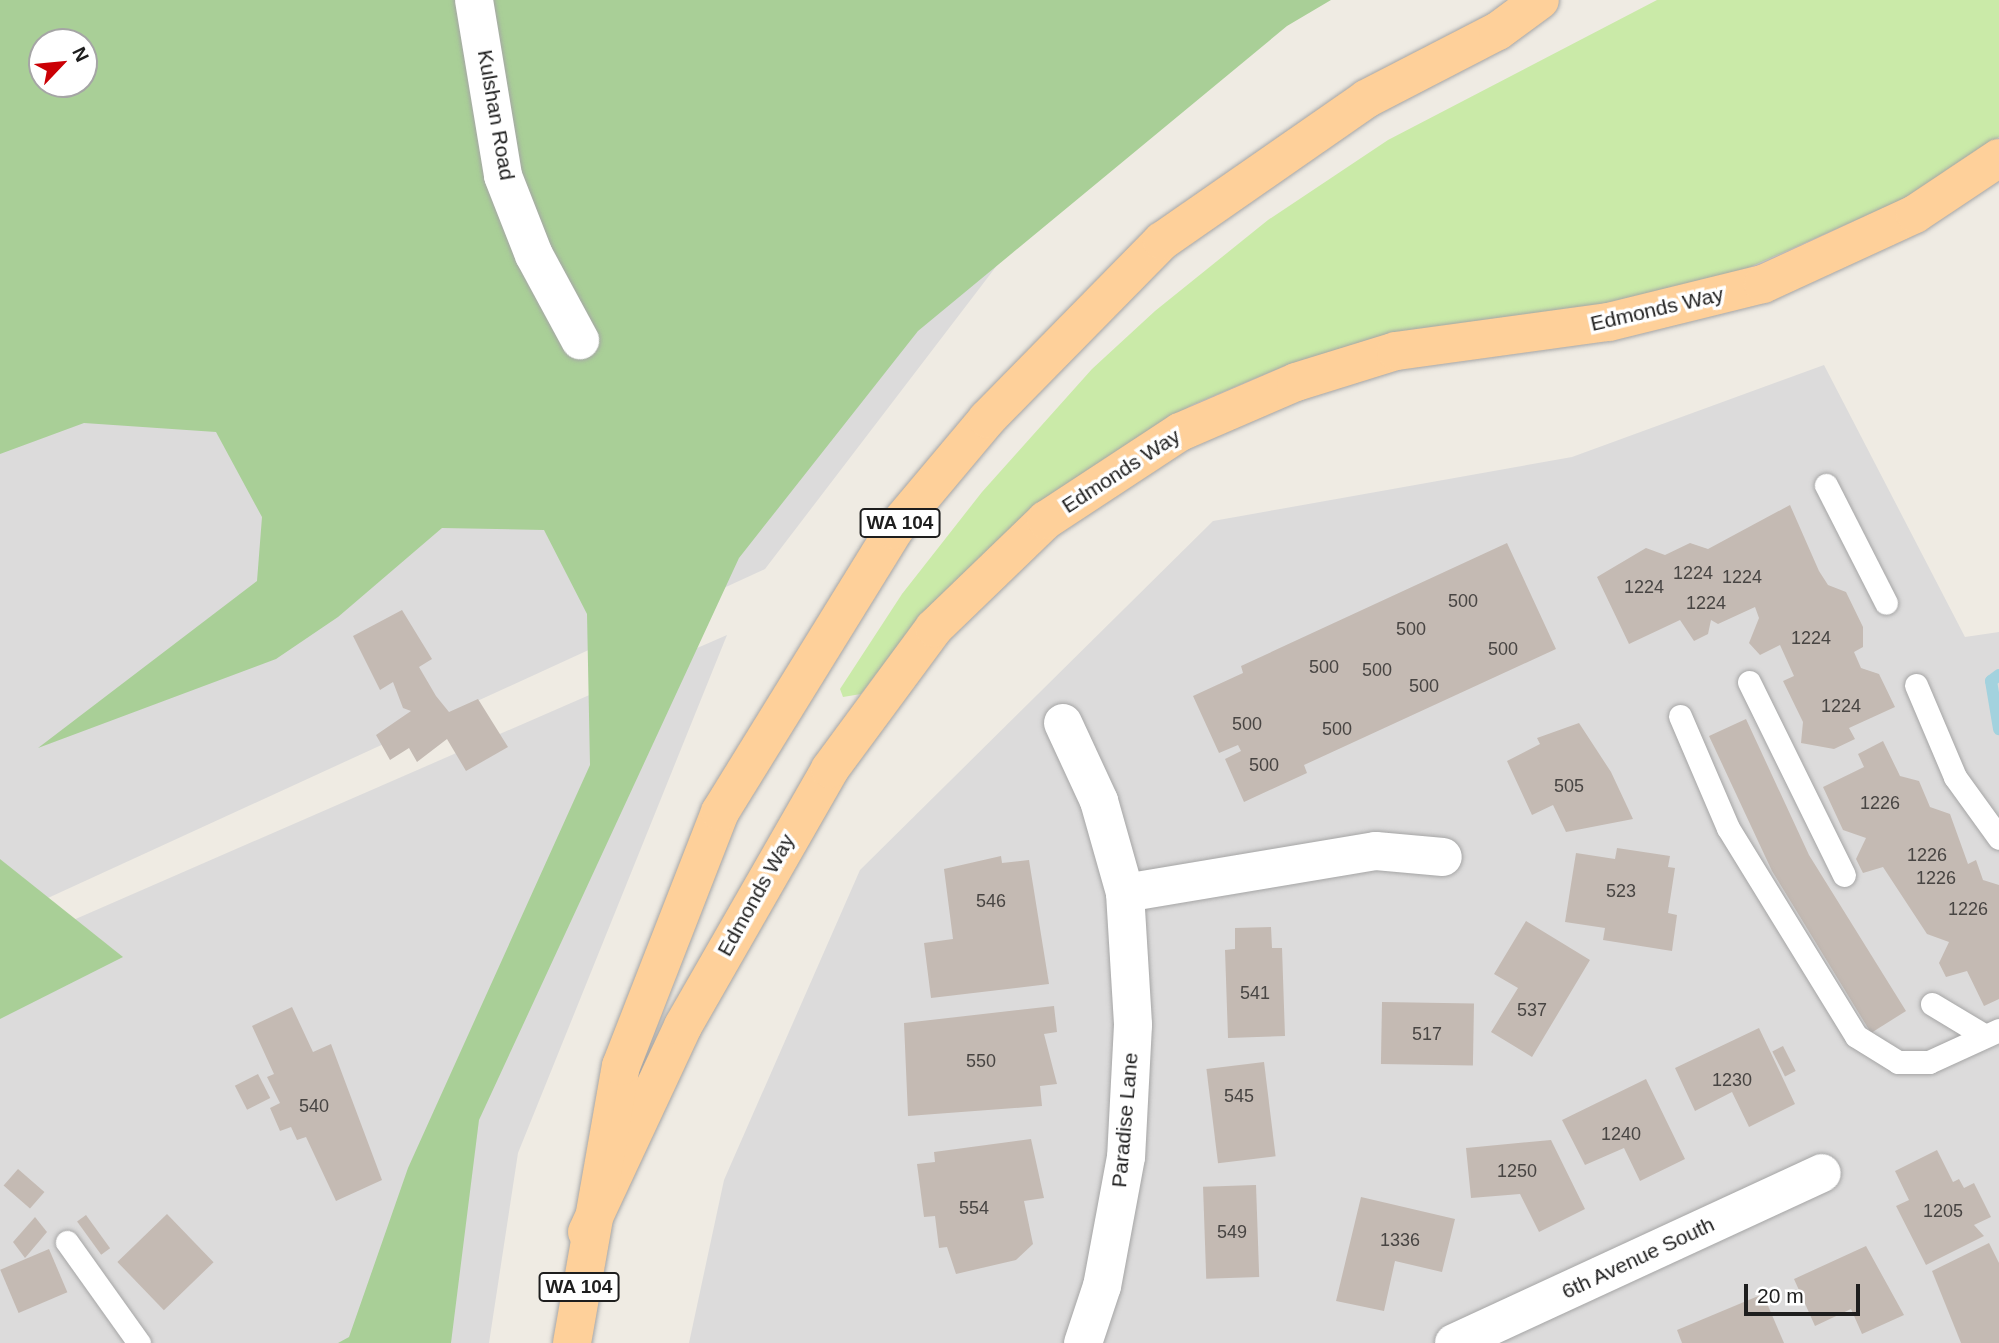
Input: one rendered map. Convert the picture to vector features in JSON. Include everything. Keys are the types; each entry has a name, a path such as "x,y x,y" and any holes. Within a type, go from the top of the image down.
{"main road":[{"name":"Edmonds Way","path":"572,1343 587,1232 621,1066 720,812 894,530 987,419 1162,241 1366,99 1499,31 1540,0"},
{"name":"Edmonds Way","path":"587,1232 683,1026 830,769 934,628 1046,520 1180,432 1296,382 1406,349 1609,322 1763,284 1915,214 1999,158"}],"street":[{"name":"Kulshan Road","path":"474,0 503,176 534,256 580,340"},
{"name":"Paradise Lane","path":"1063,723 1098,801 1125,893 1133,1025 1126,1157 1102,1286 1083,1343"},
{"path":"1125,893 1376,851 1444,857"},
{"name":"6th Avenue South","path":"1454,1343 1822,1173"}],"lane":[{"path":"1826,485 1886,603"},
{"path":"1749,682 1844,875"},
{"path":"1916,685 1955,777 1999,838"},
{"path":"1680,716 1728,828 1856,1035 1898,1062 1929,1062 1964,1050 1991,1032"},
{"path":"1932,1004 1991,1032"},
{"path":"67,1242 139,1343"}],"shaded area":[{"path":"0,0 1008,251 765,569 0,920"},
{"path":"1824,365 1965,637 1999,632 1999,1343 689,1343 724,1180 860,870 1213,521 1572,457"},
{"path":"727,635 518,1153 489,1343 0,1343 0,952"}],"green space":[{"path":"0,0 1331,0 1287,26 918,331 739,558 479,1120 451,1343 338,1343 349,1337 408,1168 590,765 587,614 544,530 442,528 338,617 276,659 38,748 257,581 262,517 216,432 84,423 0,454"},
{"path":"1657,0 1999,0 1999,137 1906,198 1732,275 1605,307 1378,337 1287,365 1192,405 1029,511 918,619 861,694 843,697 840,689 902,594 982,492 1092,369 1155,311 1268,220 1388,140"},
{"path":"0,859 123,957 0,1019"}],"building":[{"path":"1790,505 1819,571 1828,585 1846,592 1863,627 1863,647 1854,652 1861,668 1879,674 1895,707 1849,728 1855,739 1834,749 1801,743 1803,722 1783,681 1794,676 1780,645 1760,655 1749,643 1759,618 1755,607 1718,624 1711,620 1708,634 1694,641 1680,620 1629,644 1597,577 1646,548 1665,555 1690,543 1708,549"},
{"path":"1507,543 1556,649 1304,765 1307,773 1244,802 1225,759 1241,751 1238,745 1219,753 1193,696 1243,673 1241,666"},
{"path":"402,610 432,659 419,667 436,696 449,712 478,699 508,747 466,771 447,739 417,762 409,748 390,760 376,735 411,711 403,708 393,682 380,690 353,636"},
{"path":"1746,719 1809,855 1906,1011 1871,1033 1772,871 1709,736"},
{"path":"1579,723 1611,772 1633,819 1566,832 1553,805 1532,815 1507,761 1540,744 1537,738"},
{"path":"1883,741 1900,776 1919,781 1930,807 1950,814 1968,864 1976,860 1983,880 1999,885 1999,999 1984,1006 1967,971 1946,977 1939,963 1949,942 1927,934 1883,867 1863,873 1856,859 1866,838 1843,830 1823,787 1864,767 1858,754"},
{"path":"1617,848 1670,856 1668,867 1675,868 1668,913 1677,915 1672,951 1603,940 1605,928 1565,922 1576,853 1615,859"},
{"path":"1001,856 1002,863 1029,860 1049,984 931,998 924,943 953,939 944,869"},
{"path":"1526,921 1590,960 1532,1057 1491,1032 1518,988 1494,974"},
{"path":"1271,927 1272,948 1282,948 1285,1036 1228,1038 1225,950 1235,949 1235,928"},
{"path":"1382,1002 1474,1004 1473,1066 1381,1064"},
{"path":"1054,1006 1057,1032 1044,1034 1057,1084 1040,1086 1042,1106 908,1116 904,1023"},
{"path":"292,1007 313,1052 331,1044 382,1180 336,1201 306,1137 297,1140 291,1127 280,1131 270,1108 280,1103 267,1077 274,1074 252,1026"},
{"path":"1759,1028 1795,1104 1749,1127 1732,1092 1695,1111 1675,1068"},
{"path":"1783,1046 1796,1071 1785,1076 1772,1051"},
{"path":"1264,1062 1276,1156 1218,1163 1206,1069"},
{"path":"258,1074 270,1098 247,1110 235,1086"},
{"path":"1646,1079 1685,1159 1640,1181 1624,1148 1585,1165 1562,1120"},
{"path":"1031,1139 1044,1198 1024,1201 1033,1244 1016,1260 956,1274 947,1247 939,1248 935,1216 924,1217 917,1164 935,1162 934,1152"},
{"path":"1551,1140 1585,1209 1539,1232 1520,1194 1471,1198 1466,1148"},
{"path":"1937,1150 1953,1182 1959,1179 1964,1188 1974,1183 1991,1217 1974,1225 1984,1236 1926,1265 1896,1206 1909,1200 1895,1171"},
{"path":"18,1169 44,1192 30,1209 4,1186"},
{"path":"1256,1185 1259,1277 1206,1279 1203,1187"},
{"path":"1361,1197 1455,1219 1442,1272 1395,1261 1384,1311 1336,1301"},
{"path":"167,1214 214,1262 164,1310 117,1262"},
{"path":"86,1215 110,1248 101,1255 77,1221"},
{"path":"35,1217 47,1232 25,1258 13,1242"},
{"path":"1989,1243 1999,1263 1999,1343 1961,1343 1932,1271"},
{"path":"1866,1246 1904,1315 1862,1334 1851,1309 1815,1326 1794,1279"},
{"path":"49,1249 67,1292 19,1313 0,1270"},
{"path":"1763,1294 1784,1343 1682,1343 1677,1330"}],"waterway":[{"path":"1999,675 1991,681 1999,729"}]}
